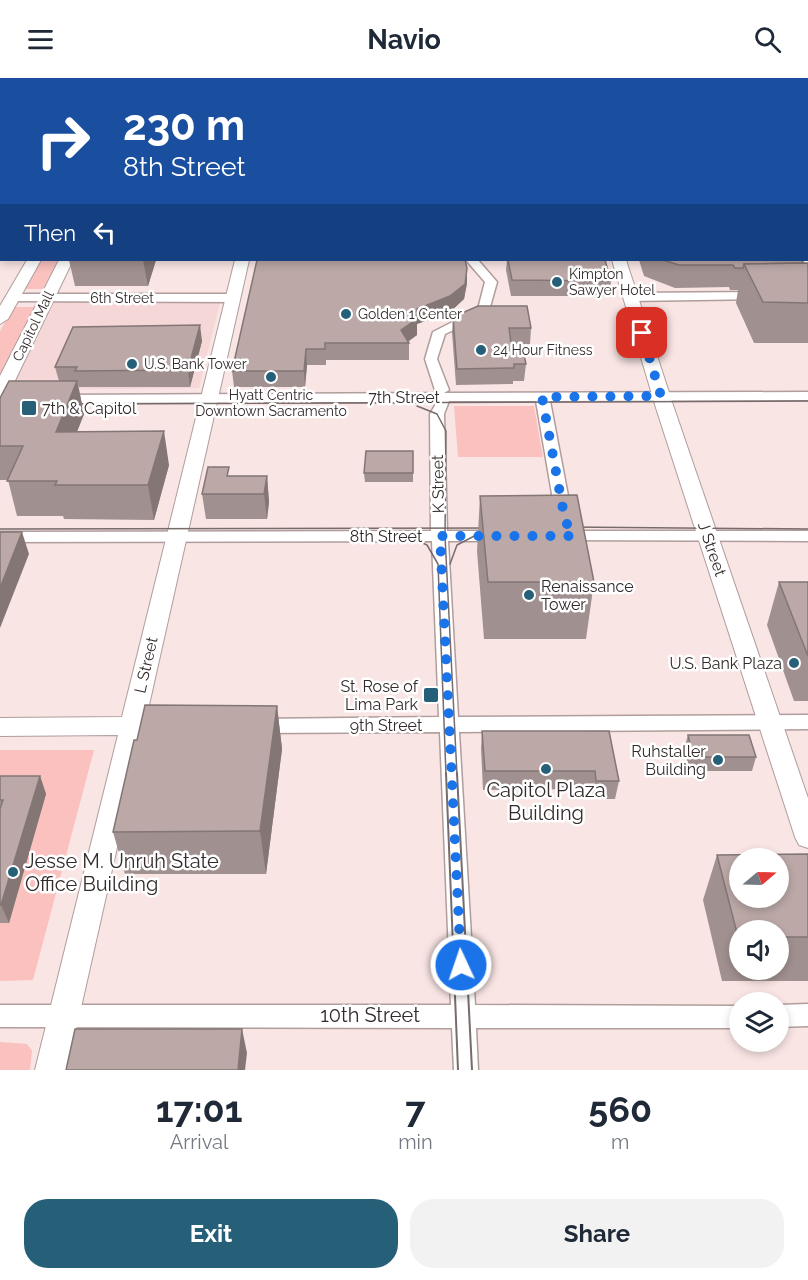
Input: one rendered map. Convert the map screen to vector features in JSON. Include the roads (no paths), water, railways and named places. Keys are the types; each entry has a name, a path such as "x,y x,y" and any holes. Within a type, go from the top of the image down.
{"main road":[{"name":"Capitol Mall","path":"0,319 33,261"},
{"name":"Capitol Mall","path":"4,397 66,261"},
{"name":"L Street","path":"51,1070 140,726 176,537 242,261"},
{"name":"J Street","path":"619,261 661,396 808,837"},
{"path":"0,727 140,726"}],"street":[{"name":"K Street","path":"466,1070 440,536 436,414 442,396 431,359 439,332 484,310 491,282 473,261"},
{"path":"631,297 773,296"},
{"name":"6th Street","path":"12,298 232,298"},
{"name":"7th Street","path":"47,399 808,396"},
{"path":"542,397 565,520 573,536"},
{"name":"8th Street","path":"0,537 517,536"},
{"path":"550,536 808,536"},
{"name":"9th Street","path":"234,726 808,722"},
{"name":"10th Street","path":"0,1016 729,1017"},
{"path":"789,1016 808,1016"}],"tram line":[{"path":"66,404 808,401"},
{"path":"417,406 437,414 446,431 445,528"},
{"path":"568,527 808,529"},
{"path":"0,529 445,528"},
{"path":"445,528 457,775"},
{"path":"445,528 496,528"},
{"path":"450,564 457,545 484,531"},
{"path":"401,533 427,545 438,564 446,775"},
{"path":"446,773 458,1070"},
{"path":"457,773 472,1070"}],"place":[{"name":"Kimpton Sawyer Hotel","path":"557,282"},
{"name":"Golden 1 Center","path":"346,314"},
{"name":"24 Hour Fitness","path":"481,350"},
{"name":"U.S. Bank Tower","path":"132,364"},
{"name":"Hyatt Centric Downtown Sacramento","path":"271,377"},
{"name":"7th & Capitol","path":"29,408"},
{"name":"Renaissance Tower","path":"529,595"},
{"name":"U.S. Bank Plaza","path":"794,663"},
{"name":"St. Rose of Lima Park","path":"431,695"},
{"name":"Ruhstaller Building","path":"718,760"},
{"name":"Capitol Plaza Building","path":"546,769"},
{"name":"Jesse M. Unruh State Office Building","path":"13,872"}]}
